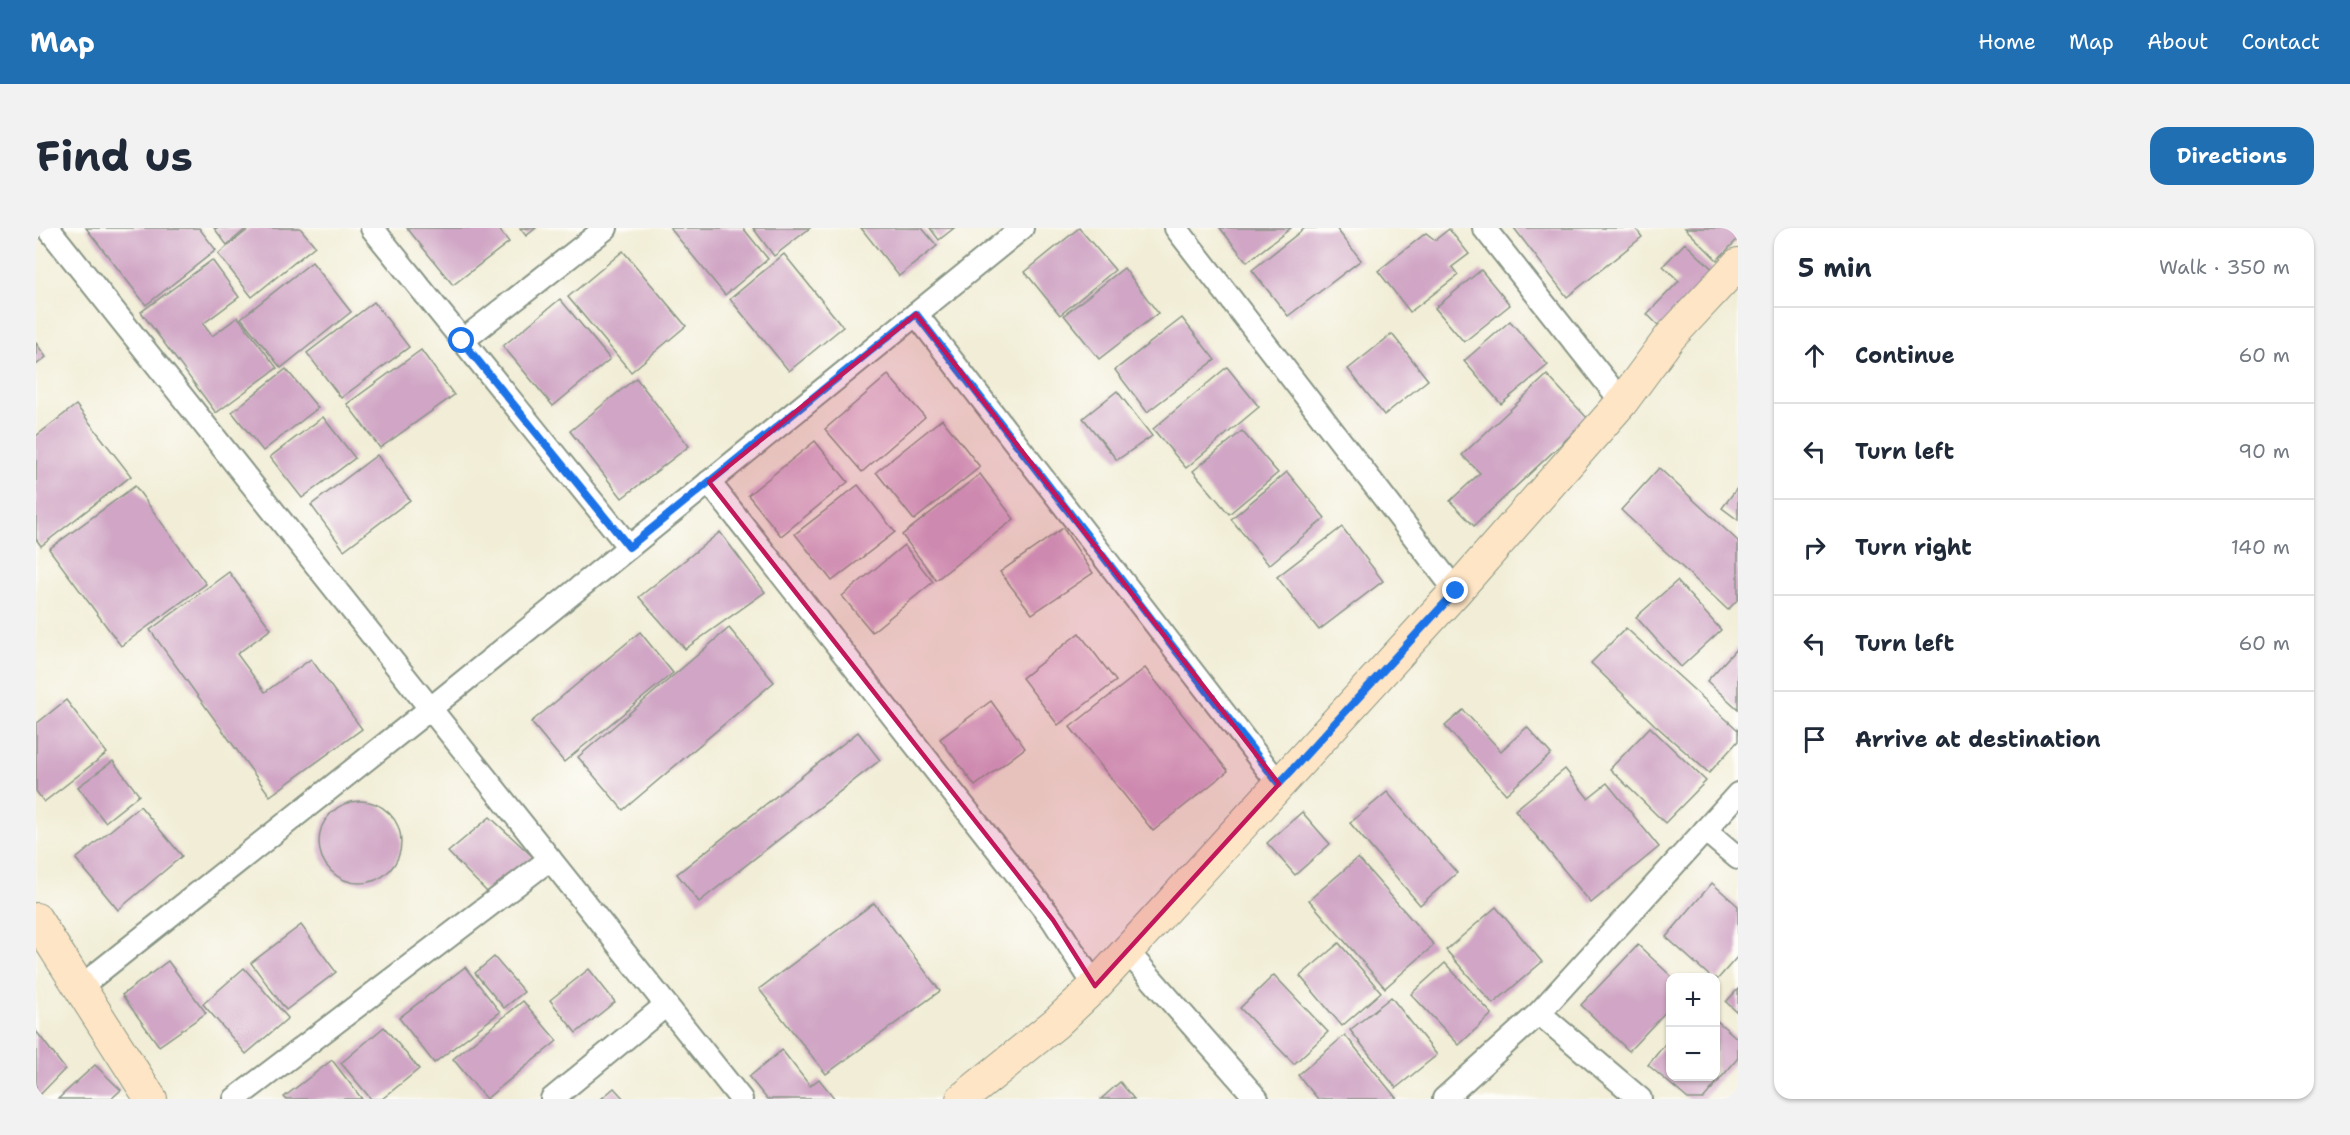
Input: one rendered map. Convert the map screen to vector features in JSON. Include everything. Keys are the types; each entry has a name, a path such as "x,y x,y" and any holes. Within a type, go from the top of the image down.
{"street":[{"path":"48,228 741,1099"},
{"path":"372,228 629,547"},
{"path":"462,341 606,228"},
{"path":"80,987 431,708 1022,228"},
{"path":"1176,228 1456,591"},
{"path":"1484,228 1622,402"},
{"path":"962,1099 1056,1023 1095,986 1456,591 1622,402 1671,337 1738,264"},
{"path":"916,314 1279,784"},
{"path":"709,482 1053,920 1095,986"},
{"path":"1444,1099 1539,1012 1738,794"},
{"path":"1705,830 1738,858"},
{"path":"235,1099 550,859"},
{"path":"41,938 80,987 151,1099"},
{"path":"1127,951 1257,1099"},
{"path":"552,1099 666,1005"},
{"path":"1539,1012 1640,1099"}],"highlighted area":[{"path":"916,314 1279,784 1095,986 1053,920 709,482"}],"building":[{"path":"86,228 199,228 216,250 146,305"},
{"path":"214,228 247,228 227,245"},
{"path":"250,228 300,228 315,246 252,297 218,254"},
{"path":"407,228 498,228 509,242 453,285"},
{"path":"520,228 536,228 526,236"},
{"path":"670,228 743,228 768,259 725,295"},
{"path":"753,228 810,228 774,256"},
{"path":"861,228 922,228 937,246 899,276"},
{"path":"930,228 954,228 939,240"},
{"path":"1079,228 1115,270 1060,315 1025,272"},
{"path":"1220,228 1291,228 1247,262"},
{"path":"1305,228 1336,228 1361,260 1288,316 1252,270"},
{"path":"1514,228 1635,228 1642,237 1567,297"},
{"path":"1685,228 1738,228 1738,239 1717,260"},
{"path":"1449,229 1469,254 1452,267 1458,275 1410,312 1378,271 1426,233 1435,240"},
{"path":"1685,243 1724,280 1670,337 1647,314 1679,281 1663,266"},
{"path":"623,251 686,326 631,372 568,297"},
{"path":"784,254 843,327 789,371 730,299"},
{"path":"212,260 239,297 203,324 212,336 238,317 277,368 216,413 141,312"},
{"path":"312,262 351,312 281,368 241,318"},
{"path":"1124,268 1158,313 1099,359 1064,315"},
{"path":"1481,270 1510,305 1464,342 1435,308"},
{"path":"560,299 610,359 553,406 503,346"},
{"path":"374,302 409,347 341,398 307,353"},
{"path":"1182,318 1215,360 1147,412 1115,370"},
{"path":"1510,321 1548,365 1501,404 1464,361"},
{"path":"1392,334 1428,380 1384,415 1348,369"},
{"path":"36,343 46,357 36,365"},
{"path":"421,350 454,395 380,448 347,404"},
{"path":"1227,367 1259,407 1186,468 1153,429"},
{"path":"286,369 318,408 263,451 232,412"},
{"path":"888,375 925,417 862,472 825,429"},
{"path":"1547,375 1588,419 1474,526 1450,501 1480,473 1462,455"},
{"path":"636,378 689,446 622,498 570,431"},
{"path":"1117,391 1152,436 1117,460 1083,418"},
{"path":"76,405 131,476 41,546 36,539 36,436"},
{"path":"323,417 355,458 302,498 270,457"},
{"path":"942,419 980,467 914,520 876,472"},
{"path":"1242,431 1278,473 1229,514 1193,471"},
{"path":"815,441 848,482 781,536 748,495"},
{"path":"377,455 410,500 344,550 311,505"},
{"path":"1659,468 1738,541 1738,599 1728,610 1621,510"},
{"path":"1287,472 1325,518 1269,565 1231,519"},
{"path":"980,474 1014,519 936,580 902,535"},
{"path":"858,485 895,532 832,581 795,534"},
{"path":"135,486 206,584 121,646 49,549"},
{"path":"1738,487 1738,520 1722,508"},
{"path":"1342,527 1383,581 1319,630 1277,577"},
{"path":"1063,528 1093,573 1032,614 1000,572"},
{"path":"720,532 765,592 685,649 639,597"},
{"path":"904,545 933,582 872,632 842,596"},
{"path":"229,572 271,629 237,654 265,692 311,659 362,729 270,796 150,630"},
{"path":"1677,581 1721,630 1681,667 1636,617"},
{"path":"729,628 774,682 623,810 578,757"},
{"path":"1626,628 1738,730 1738,741 1709,773 1591,663"},
{"path":"640,632 673,673 564,762 531,722"},
{"path":"1079,633 1116,681 1058,725 1022,678"},
{"path":"1738,647 1738,709 1707,681"},
{"path":"1145,668 1228,771 1153,831 1070,727"},
{"path":"66,700 107,753 44,802 36,791 36,724"},
{"path":"991,701 1025,748 975,786 940,739"},
{"path":"1463,710 1501,751 1527,727 1551,754 1506,794 1445,726"},
{"path":"1650,727 1706,781 1665,823 1610,769"},
{"path":"858,732 880,760 699,902 677,874"},
{"path":"113,761 139,795 105,822 78,787"},
{"path":"1565,769 1588,798 1607,783 1659,847 1591,903 1515,810"},
{"path":"1387,792 1457,873 1420,905 1350,823"},
{"path":"352,801 368,801 383,808 394,819 401,834 398,858 389,871 368,883 352,883 337,876 326,865 319,850 319,834 326,819 337,808"},
{"path":"140,806 182,856 118,910 76,859"},
{"path":"1302,812 1330,844 1295,875 1267,843"},
{"path":"490,817 533,857 489,894 448,852"},
{"path":"1358,858 1434,945 1385,988 1309,900"},
{"path":"1712,883 1738,906 1738,956 1720,976 1720,973 1706,973 1666,937"},
{"path":"874,903 940,991 826,1074 759,989"},
{"path":"1496,907 1542,962 1493,1004 1446,950"},
{"path":"301,925 336,972 286,1010 251,963"},
{"path":"1339,943 1381,992 1342,1026 1300,976"},
{"path":"1638,945 1668,973 1666,973 1666,1011 1629,1051 1581,1005"},
{"path":"494,957 524,992 504,1008 475,973"},
{"path":"168,961 206,1013 159,1046 122,995"},
{"path":"1445,963 1492,1014 1459,1045 1411,994"},
{"path":"465,967 500,1012 434,1063 399,1018"},
{"path":"244,968 288,1018 246,1054 203,1004"},
{"path":"589,969 615,1002 576,1033 550,1000"},
{"path":"1274,975 1328,1032 1294,1064 1240,1008"},
{"path":"1738,989 1738,1013 1726,1002"},
{"path":"1391,997 1437,1055 1396,1088 1350,1030"},
{"path":"523,1001 557,1041 486,1099 453,1059"},
{"path":"1720,1023 1738,1039 1738,1058 1720,1079"},
{"path":"384,1027 419,1069 382,1099 371,1099 341,1063"},
{"path":"36,1031 65,1069 36,1099"},
{"path":"1345,1035 1397,1099 1318,1099 1298,1075"},
{"path":"1666,1043 1666,1080 1648,1065"},
{"path":"782,1050 810,1086 819,1079 835,1099 767,1099 749,1077"},
{"path":"332,1060 362,1099 286,1099 284,1097"},
{"path":"95,1065 121,1090 111,1099 58,1099"},
{"path":"1667,1081 1718,1081 1703,1099 1688,1099"},
{"path":"1120,1082 1134,1099 1101,1099"},
{"path":"614,1088 624,1099 601,1099"}],"route":[{"path":"462,341 629,547 916,314 1279,784 1456,591"}]}
